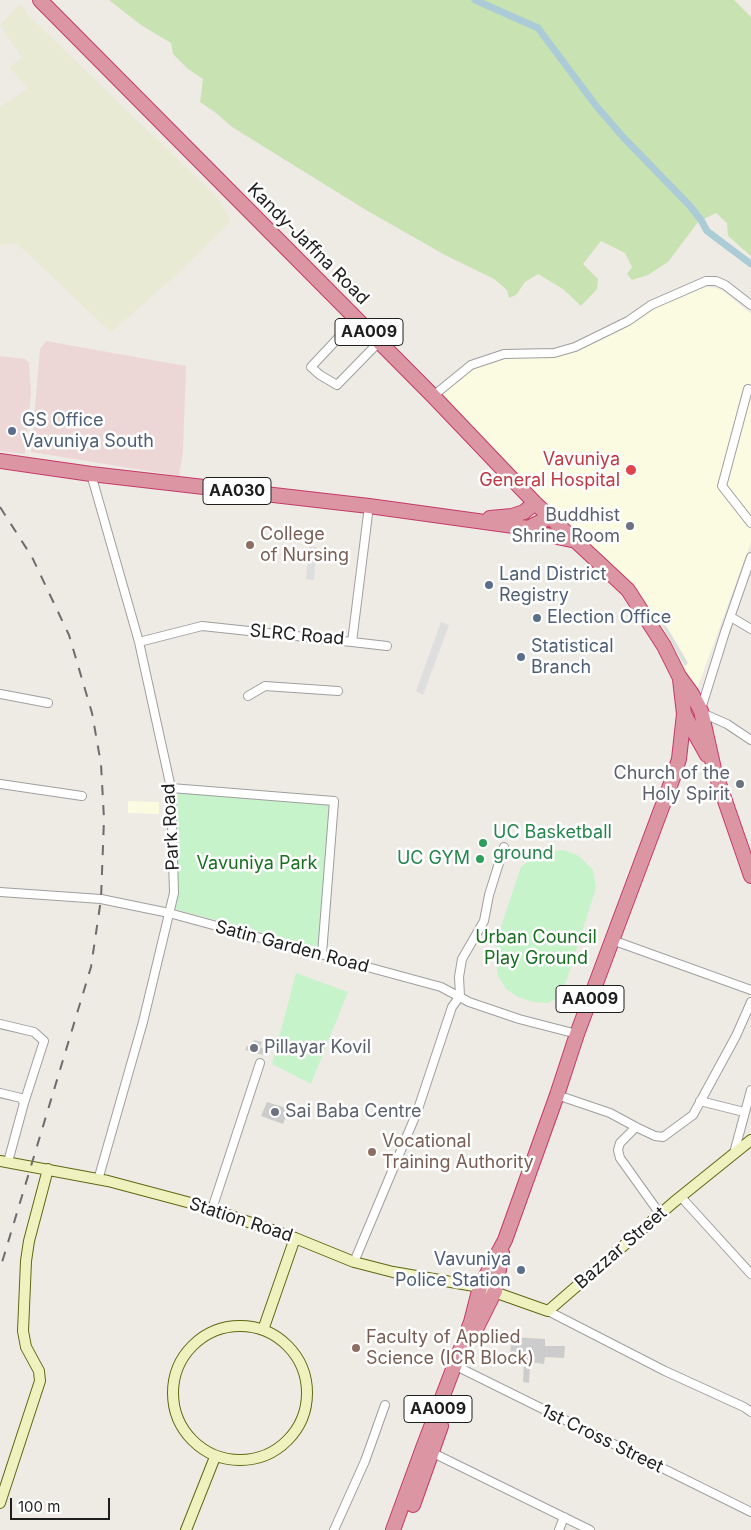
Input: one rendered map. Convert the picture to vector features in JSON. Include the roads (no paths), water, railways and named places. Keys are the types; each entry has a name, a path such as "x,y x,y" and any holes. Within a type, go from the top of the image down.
{"highway":[{"name":"Kandy-Jaffna Road","path":"40,0 433,396 535,503 628,590 664,646 679,676 699,708"},
{"name":"AA030","path":"0,461 91,474 369,506 474,520 504,526 528,528 550,517"},
{"name":"AA030","path":"474,520 512,516 524,512 535,503"},
{"path":"504,526 577,541"},
{"name":"Kandy-Jaffna Road","path":"679,676 684,714"},
{"path":"714,769 684,714 699,708 714,769 751,876"},
{"name":"AA009","path":"394,1530 458,1368 495,1291 505,1240 577,1034 681,755 694,731 699,708"},
{"name":"AA009","path":"681,755 684,714"},
{"path":"681,755 690,747 702,748"},
{"name":"AA009","path":"458,1368 480,1286 505,1240"},
{"name":"AA009","path":"404,1530 427,1450"}],"street":[{"path":"433,396 470,365 504,354 554,353 575,347 628,321 651,305 706,281 716,281 725,284 751,305"},
{"path":"356,319 311,367 337,385 379,342"},
{"path":"751,390 748,389 722,486 751,523"},
{"name":"Park Road","path":"91,474 140,642 171,788 174,893 143,1022 98,1180"},
{"name":"SLRC Road","path":"140,642 202,626 352,642 369,506"},
{"path":"699,708 751,557"},
{"path":"730,617 751,629"},
{"path":"352,642 387,646"},
{"path":"699,708 710,680"},
{"path":"248,696 265,686 338,691"},
{"path":"0,694 48,703"},
{"path":"699,708 751,740"},
{"path":"0,784 82,796"},
{"path":"171,788 334,801 322,954"},
{"path":"354,1262 417,1112 452,1007 460,996 459,977 462,959 484,921 489,895 504,847"},
{"name":"Satin Garden Road","path":"0,892 101,899 169,913 441,987 468,1002 519,1019 577,1034"},
{"path":"612,940 751,990"},
{"path":"557,1095 610,1113 655,1136 663,1137 693,1115 736,1036 751,1002"},
{"path":"0,1024 34,1032 44,1041 4,1162"},
{"path":"212,1209 260,1063"},
{"path":"734,1153 751,1090"},
{"path":"0,1093 21,1098 24,1103"},
{"path":"700,1101 744,1112"},
{"path":"636,1127 620,1143 618,1150 620,1158 660,1214"},
{"name":"Bazzar Street","path":"548,1311 680,1197 751,1140"},
{"name":"Station Road","path":"4,1162 98,1180 212,1209 295,1238 354,1262 393,1272 480,1286"},
{"path":"0,1504 40,1381 39,1371 26,1347 23,1331 26,1261 29,1241 48,1169"},
{"path":"680,1197 751,1274"},
{"path":"263,1330 295,1238"},
{"path":"480,1286 548,1311 665,1371 744,1407 751,1412"},
{"path":"240,1326 263,1330 282,1340 296,1356 305,1375 308,1396 303,1417 293,1436 277,1450 258,1459 236,1461 215,1457 195,1445 180,1426 172,1404 173,1381 181,1359 196,1341 217,1330 240,1326"},
{"name":"1st Cross Street","path":"458,1368 751,1512"},
{"path":"334,1530 365,1461 385,1405"},
{"path":"427,1450 590,1530"},
{"path":"186,1530 215,1457"},
{"path":"558,1530 564,1517"}],"waterway":[{"path":"475,0 538,28 597,107 624,138 690,206 707,231 751,264"}],"railway":[{"path":"0,507 32,557 69,635 92,713 101,764 104,819 101,899 91,967 0,1269"}],"place":[{"name":"GS Office Vavuniya South","path":"12,431"},
{"name":"Vavuniya General Hospital","path":"631,470"},
{"name":"Buddhist Shrine Room","path":"630,526"},
{"name":"College of Nursing","path":"250,545"},
{"name":"Land District Registry","path":"489,585"},
{"name":"Election Office","path":"537,618"},
{"name":"Statistical Branch","path":"521,657"},
{"name":"Church of the Holy Spirit","path":"740,784"},
{"name":"UC Basketball ground","path":"483,843"},
{"name":"UC GYM","path":"480,859"},
{"name":"Pillayar Kovil","path":"254,1048"},
{"name":"Sai Baba Centre","path":"275,1112"},
{"name":"Vocational Training Authority","path":"372,1152"},
{"name":"Vavuniya Police Station","path":"521,1270"},
{"name":"Faculty of Applied Science (ICR Block)","path":"356,1348"}],"park label":[{"name":"Vavuniya Park","path":"257,864"},
{"name":"Urban Council Play Ground","path":"536,948"}]}
